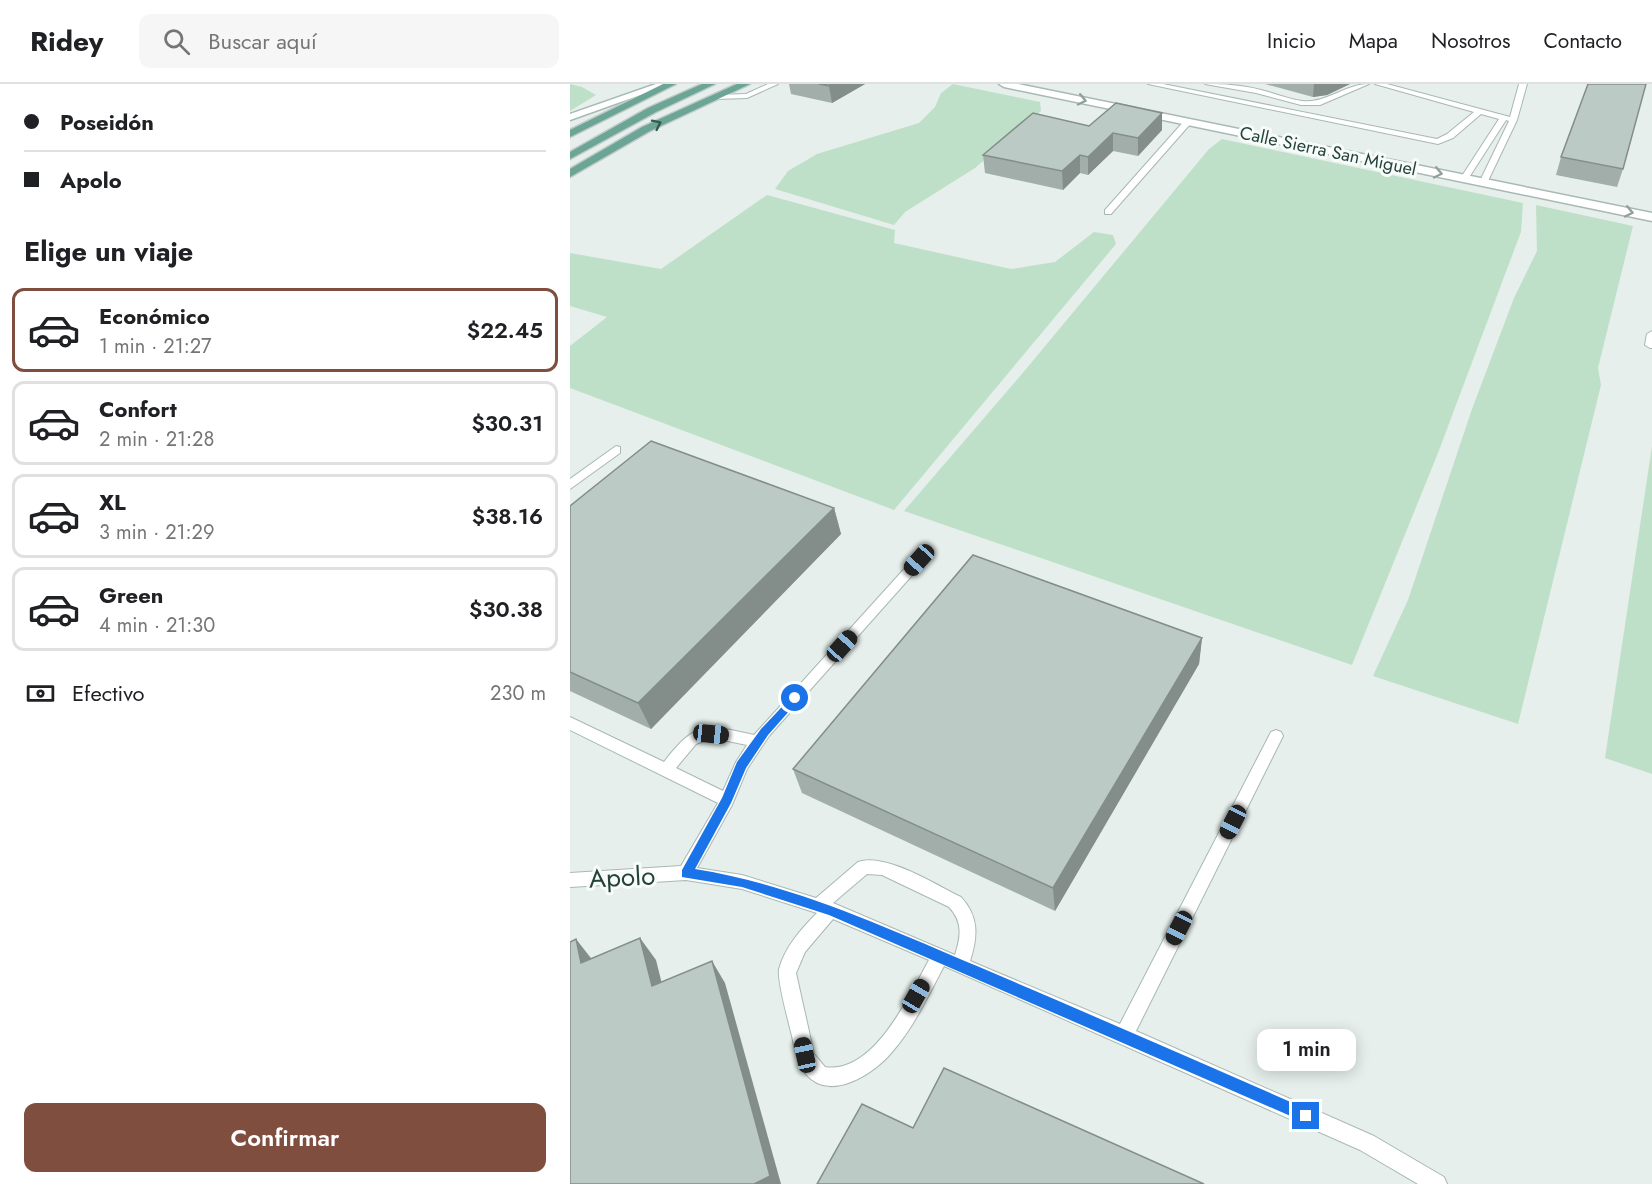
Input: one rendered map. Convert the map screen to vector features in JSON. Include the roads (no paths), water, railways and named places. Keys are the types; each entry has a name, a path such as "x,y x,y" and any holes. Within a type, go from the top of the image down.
{"main road":[{"path":"570,134 671,84"},
{"path":"570,156 652,110 710,84"},
{"path":"570,173 646,129 746,84"},
{"path":"570,173 652,110"}],"street":[{"path":"570,117 666,84"},
{"name":"Calle Sierra San Miguel","path":"1056,84 1380,149"},
{"name":"Calle Sierra San Miguel","path":"1018,85 1652,217"},
{"path":"1460,165 1495,172"}],"lane":[{"path":"716,97 747,96 774,84"},
{"path":"1152,84 1438,142 1450,136 1479,111"},
{"path":"1179,90 1187,84"},
{"path":"1209,84 1257,91 1300,103 1320,103 1365,84"},
{"path":"1379,84 1513,120"},
{"path":"1483,183 1495,172 1523,84"},
{"path":"1291,113 1300,103"},
{"path":"1464,179 1504,117"},
{"path":"1108,212 1188,122"},
{"path":"570,485 616,450"},
{"path":"686,873 727,800 741,766 757,742 919,560"},
{"path":"570,723 727,800"},
{"path":"666,770 692,740 700,735 727,735 757,742"},
{"path":"1124,1035 1276,736"},
{"path":"940,956 893,1037 874,1060 838,1077 817,1074 809,1066 787,973 790,960 824,908 864,867 883,868 955,902 963,909 968,920 969,936 960,965"},
{"name":"Apolo","path":"573,879 686,873 742,882 824,908 1124,1035 1367,1143 1437,1184"}]}
